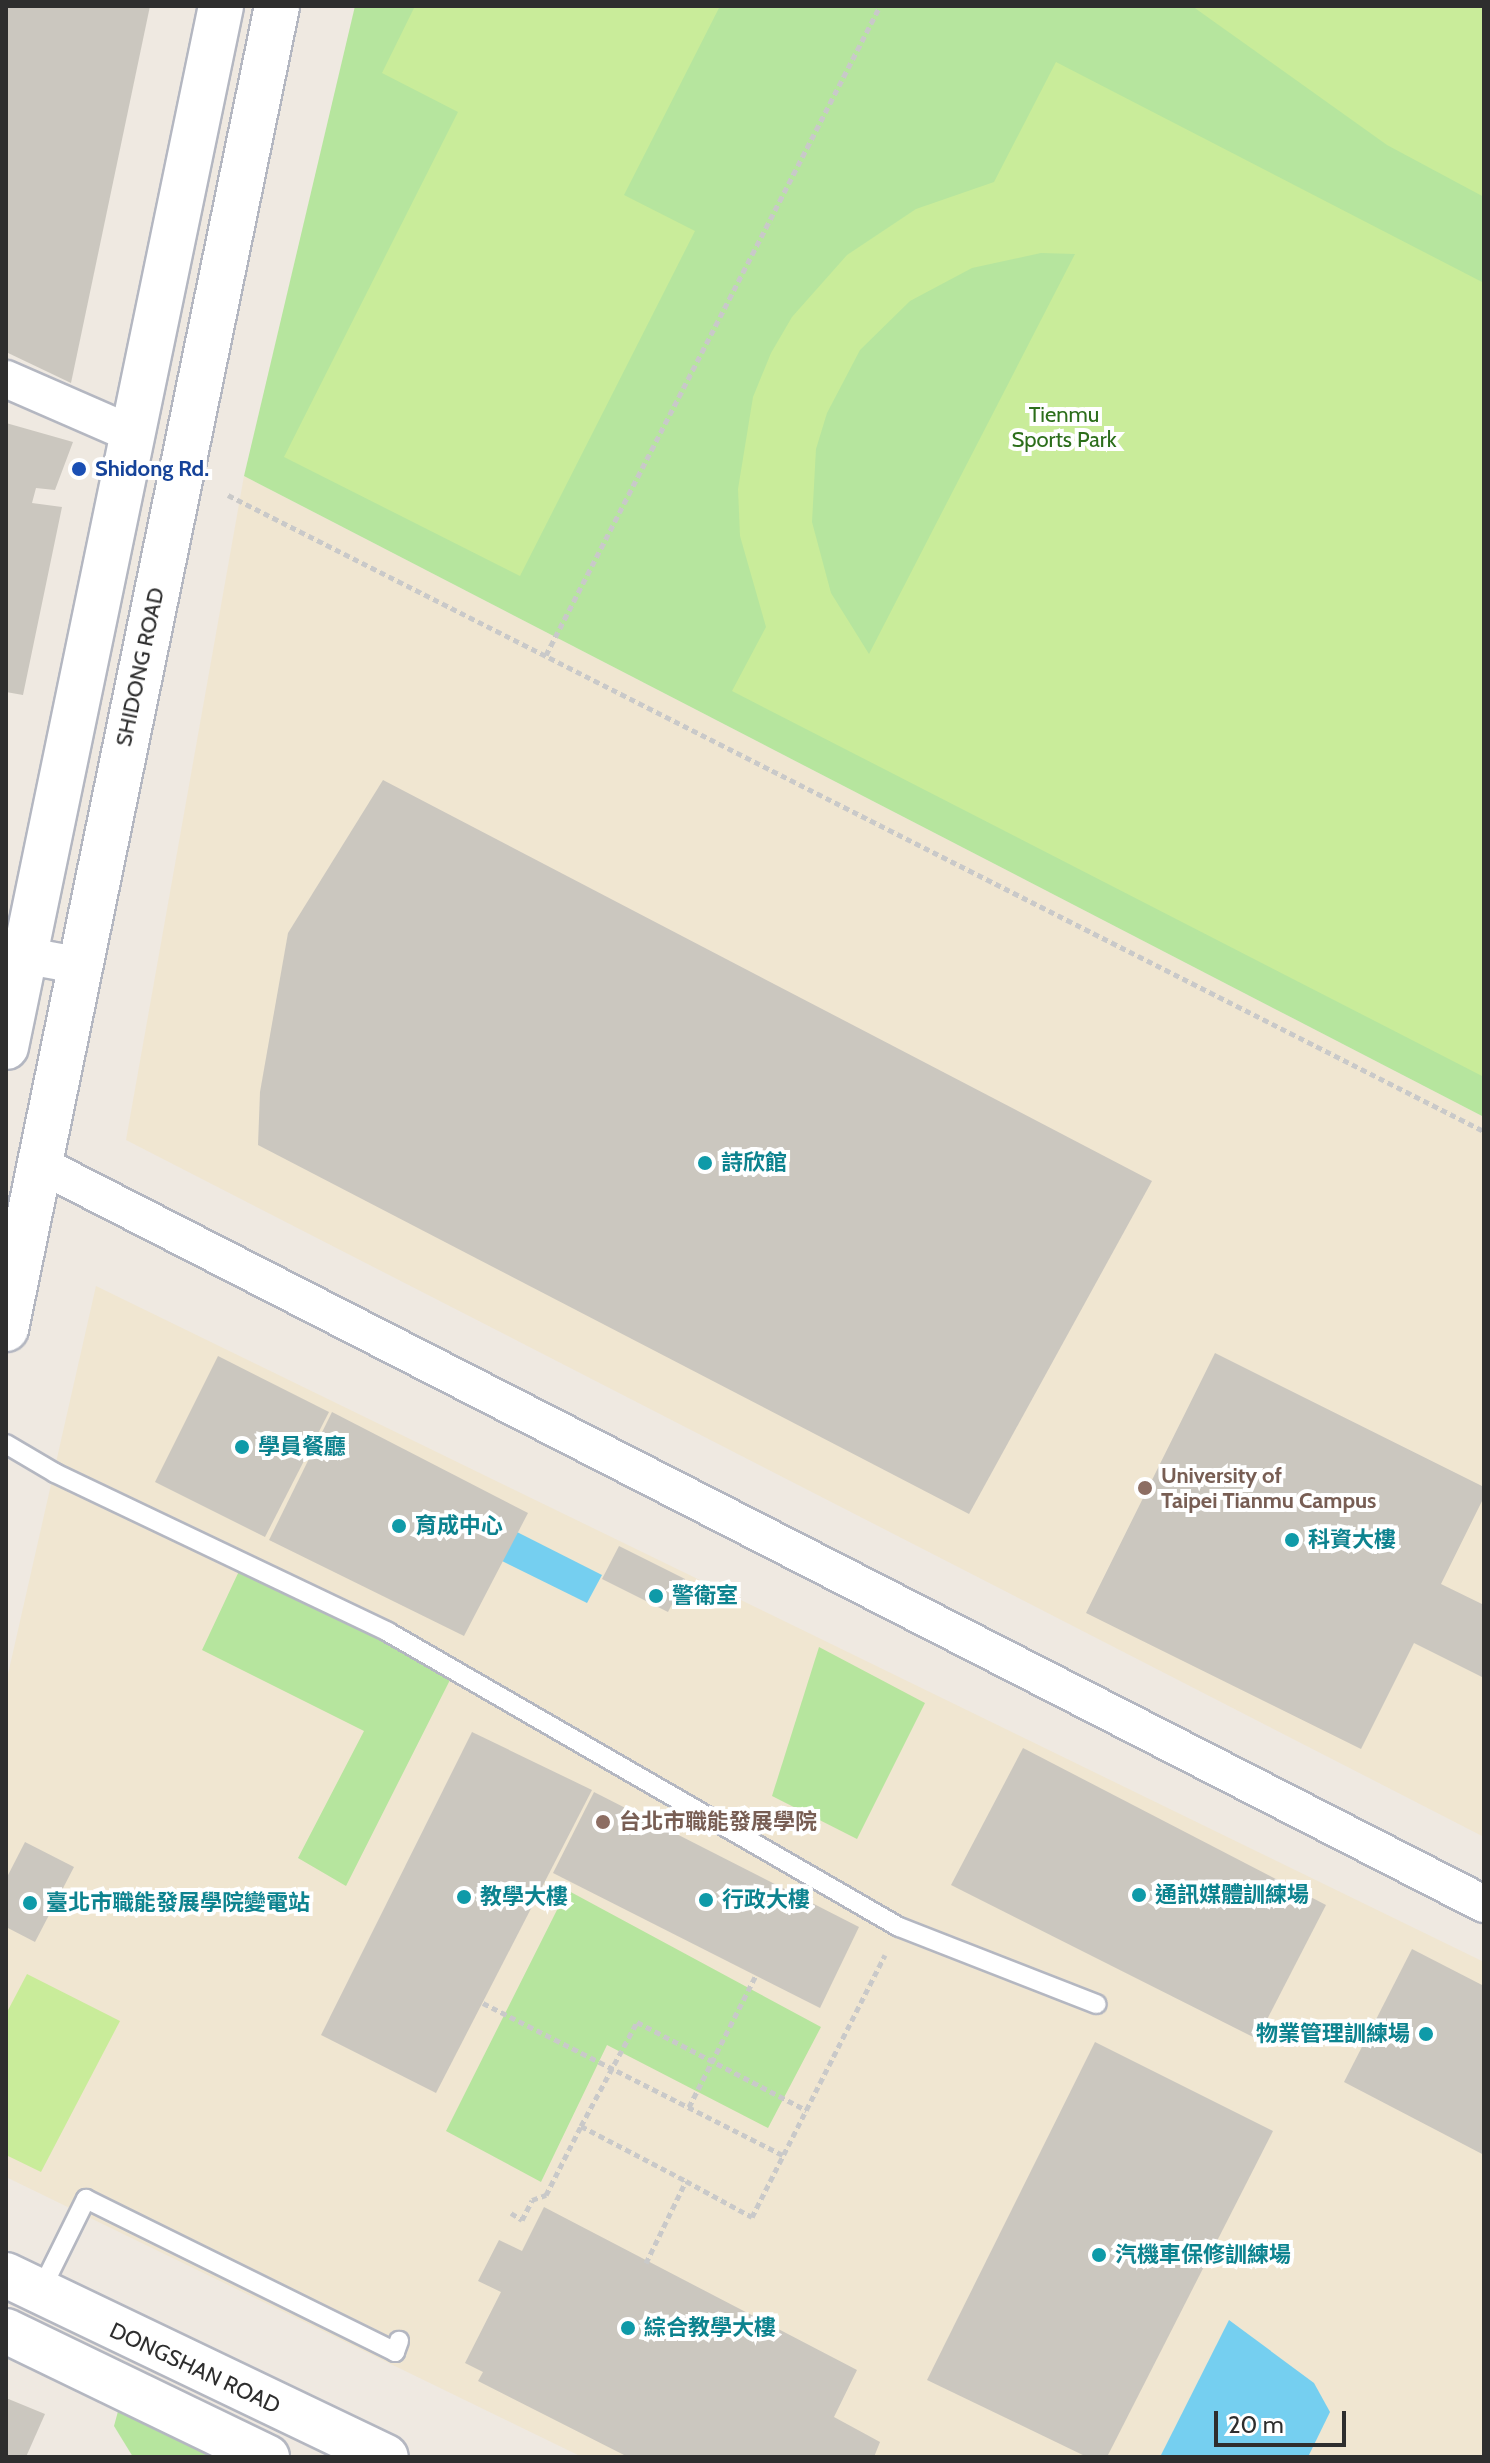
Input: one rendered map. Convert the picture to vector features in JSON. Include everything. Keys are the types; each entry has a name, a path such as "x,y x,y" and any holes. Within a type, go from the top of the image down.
{"street":[{"path":"6,1047 15,954 132,434 221,6"},
{"name":"SHIDONG ROAD","path":"6,1329 277,6"},
{"path":"6,379 132,434"},
{"path":"15,954 82,966"},
{"path":"41,1165 1484,1904"},
{"name":"DONGSHAN ROAD","path":"22,2284 386,2457"},
{"path":"6,2331 267,2457"}],"lane":[{"path":"6,1444 55,1473 388,1632 899,1927 1096,2004"},
{"path":"22,2284 86,2199 395,2352 399,2341"}],"path":[{"path":"546,655 880,6"},
{"path":"228,495 1484,1131"},
{"path":"581,2126 752,2217 899,1927"},
{"path":"689,2107 756,1975"},
{"path":"483,2003 783,2155"},
{"path":"511,2213 522,2220 532,2200 546,2195 637,2022 806,2110"},
{"path":"646,2263 686,2181"}],"shaded area":[{"name":"University of Taipei Tianmu Campus","path":"244,476 1484,1117 1484,1837 126,1140"},
{"name":"台北市職能發展學院","path":"96,1286 1484,1962 1484,2457 582,2457 6,2177 6,1683"}],"green space":[{"name":"Tienmu Sports Park","path":"355,6 1484,6 1484,1117 244,476"},
{"path":"415,6 720,6 624,195 695,231 520,576 284,457 458,112 382,73"},
{"path":"1192,6 1484,6 1484,197 1387,145"},
{"path":"1056,62 1484,283 1484,1077 732,691 766,627 740,536 738,489 753,397 771,353 792,317 847,255 916,209 994,182","holes":["1041,253 1075,254 869,654 831,593 812,522 816,449 827,413 860,350 910,301 972,268"]},
{"path":"240,1569 452,1676 346,1886 298,1858 364,1731 202,1650"},
{"path":"819,1647 925,1703 857,1839 772,1796"},
{"path":"567,1890 821,2027 768,2128 607,2045 541,2182 446,2131"},
{"path":"27,1974 120,2021 41,2172 6,2155 6,2014"},
{"path":"120,2404 230,2457 133,2457 114,2426"}],"water":[{"path":"517,1532 602,1575 587,1603 502,1561"},
{"path":"1229,2320 1314,2383 1330,2412 1308,2457 1160,2457"}],"building":[{"path":"6,6 150,6 71,383 6,352"},
{"path":"6,423 73,442 55,490 36,488 32,503 62,507 23,695 6,692"},
{"name":"詩欣館","path":"383,780 1152,1181 969,1514 258,1145 260,1092 288,933"},
{"name":"科資大樓","path":"1215,1353 1484,1487 1484,1497 1441,1584 1484,1605 1484,1678 1414,1643 1361,1749 1086,1613"},
{"name":"學員餐廳","path":"218,1356 329,1412 265,1537 155,1482"},
{"name":"育成中心","path":"332,1412 528,1513 464,1636 269,1540"},
{"name":"警衛室","path":"619,1546 685,1579 668,1612 602,1579"},
{"name":"教學大樓","path":"472,1732 592,1790 436,2093 321,2035"},
{"name":"通訊媒體訓練場","path":"1023,1748 1326,1905 1257,2039 951,1885"},
{"name":"行政大樓","path":"594,1792 859,1927 820,2008 553,1873"},
{"name":"臺北市職能發展學院變電站","path":"25,1842 74,1867 35,1942 6,1927 6,1879"},
{"name":"物業管理訓練場","path":"1412,1949 1484,1986 1484,2155 1344,2082"},
{"name":"汽機車保修訓練場","path":"1095,2042 1273,2131 1107,2457 1087,2457 927,2380"},
{"name":"綜合教學大樓","path":"544,2207 857,2370 834,2417 880,2442 874,2457 628,2457 478,2381 483,2372 465,2363 501,2292 478,2281 499,2240 522,2251"},
{"path":"6,2398 45,2414 26,2457 6,2457"}],"place":[{"name":"Shidong Rd.","path":"79,469"},
{"name":"詩欣館","path":"705,1163"},
{"name":"學員餐廳","path":"242,1447"},
{"name":"University of Taipei Tianmu Campus","path":"1145,1488"},
{"name":"育成中心","path":"399,1526"},
{"name":"科資大樓","path":"1292,1540"},
{"name":"警衛室","path":"656,1596"},
{"name":"台北市職能發展學院","path":"603,1822"},
{"name":"通訊媒體訓練場","path":"1139,1895"},
{"name":"教學大樓","path":"464,1897"},
{"name":"行政大樓","path":"706,1900"},
{"name":"臺北市職能發展學院變電站","path":"30,1903"},
{"name":"物業管理訓練場","path":"1426,2034"},
{"name":"汽機車保修訓練場","path":"1099,2255"},
{"name":"綜合教學大樓","path":"628,2328"}]}
